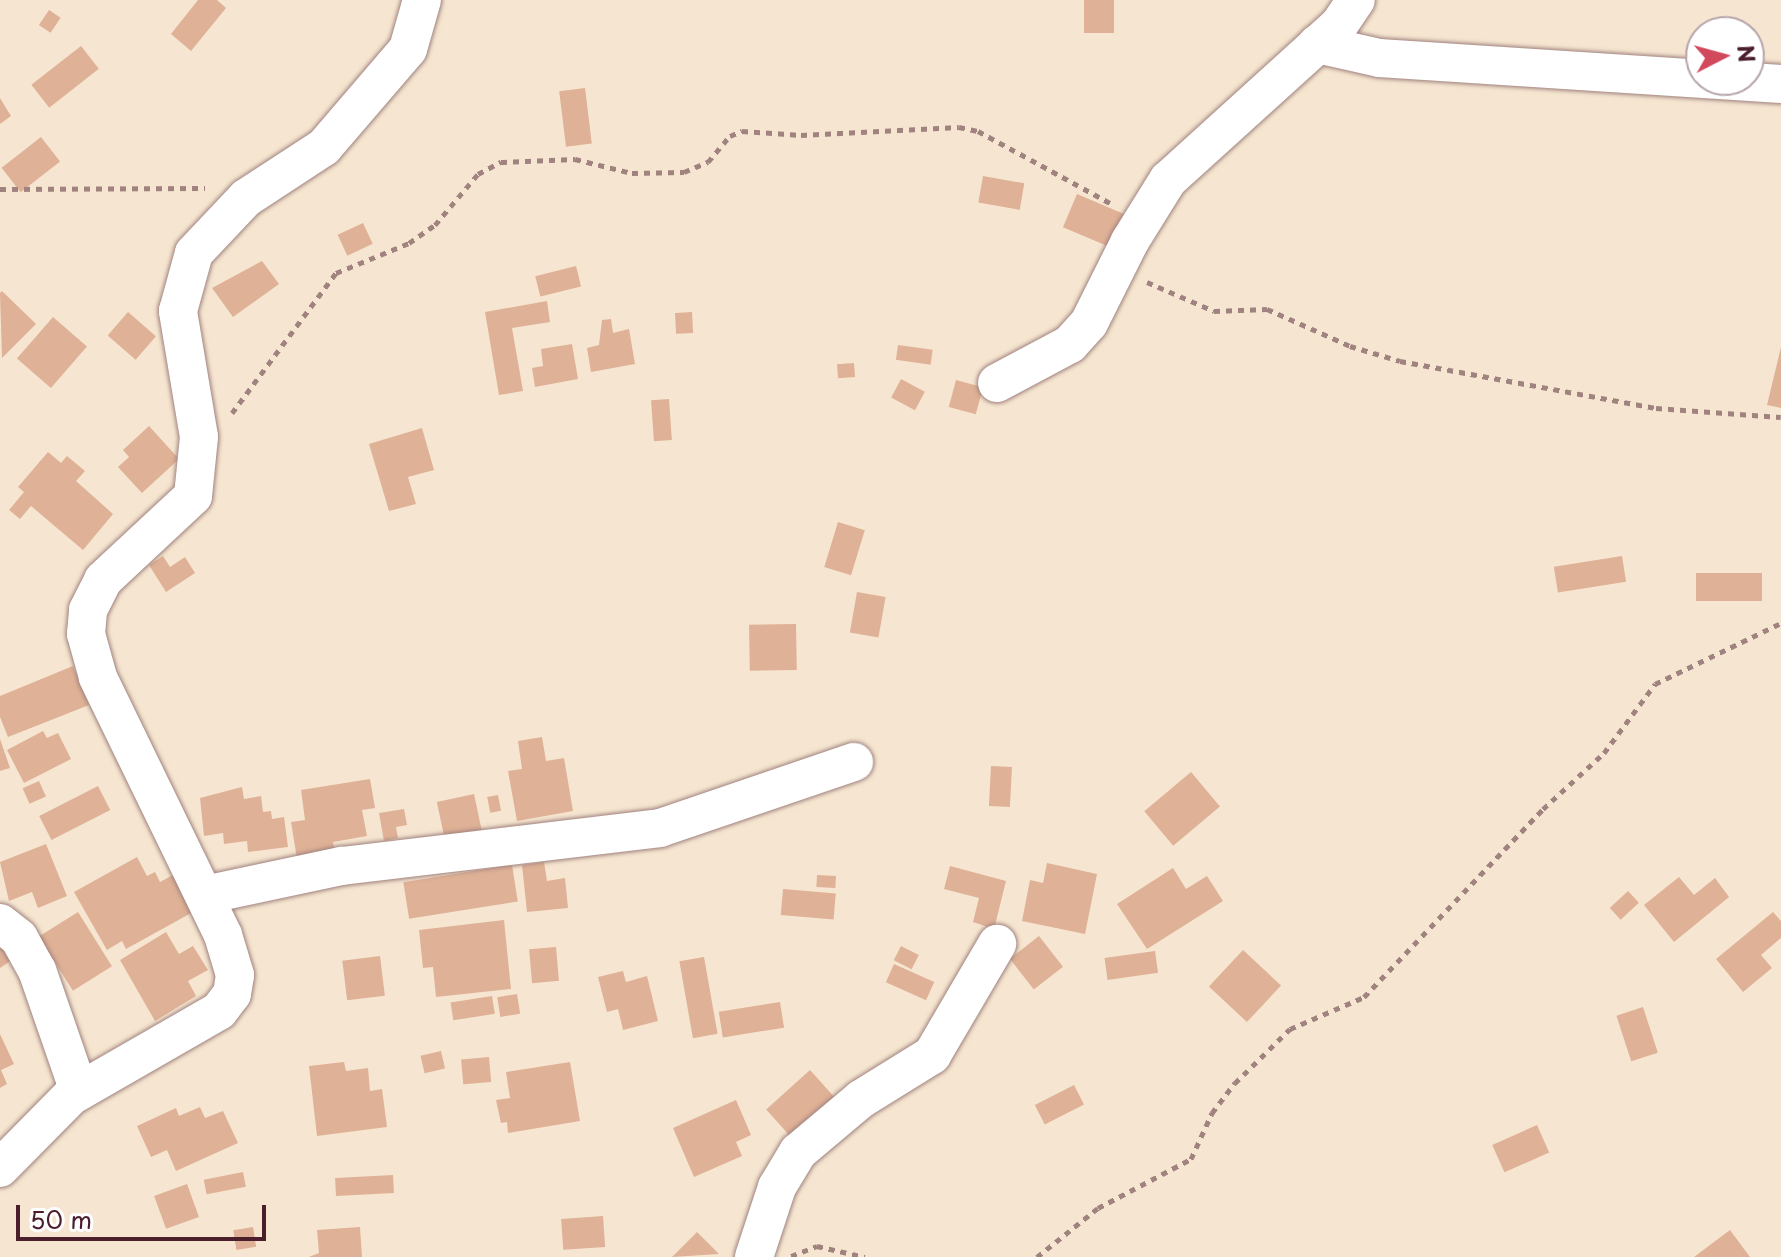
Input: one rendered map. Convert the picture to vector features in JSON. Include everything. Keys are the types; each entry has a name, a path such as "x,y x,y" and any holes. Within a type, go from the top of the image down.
{"street":[{"path":"0,1168 79,1091 227,1003 235,975 205,895 98,677 86,634 93,593 193,496 199,458 178,311 194,253 262,187 314,157 398,61 413,38 422,0"},
{"path":"997,383 1064,350 1089,323 1143,221 1188,158 1317,44 1356,0"},
{"path":"1317,44 1379,58 1781,84"},
{"path":"205,895 342,866 660,828 854,762"},
{"path":"0,923 19,938 37,970 79,1091"},
{"path":"754,1257 777,1187 798,1152 861,1099 932,1055 997,944"}],"path":[{"path":"199,458 336,273 409,243 435,225 478,174 501,162 575,159 632,173 684,172 708,162 730,136 742,131 801,135 959,127 978,131 1143,221"},
{"path":"0,189 262,187"},
{"path":"1117,267 1204,309 1267,309 1350,346 1400,361 1656,408 1781,417"},
{"path":"1037,1257 1098,1208 1191,1159 1212,1113 1235,1083 1298,1023 1349,1007 1364,997 1543,809 1604,753 1655,684 1781,623"},
{"path":"790,1257 817,1246 865,1257"}],"building":[{"path":"198,0 217,0 226,8 191,51 171,34"},
{"path":"1084,0 1114,0 1114,33 1084,33"},
{"path":"49,10 61,18 51,33 39,25"},
{"path":"81,46 99,69 49,108 31,85"},
{"path":"585,88 592,144 566,147 559,91"},
{"path":"0,98 11,116 0,124"},
{"path":"41,137 60,161 21,192 2,168"},
{"path":"983,176 1024,183 1020,210 978,203"},
{"path":"1077,194 1130,217 1116,250 1063,227"},
{"path":"363,223 373,244 347,256 338,235"},
{"path":"262,261 279,284 233,317 212,288"},
{"path":"576,266 581,286 540,297 535,276"},
{"path":"2,291 36,324 2,358 0,293"},
{"path":"547,301 550,322 512,328 523,391 499,395 485,312"},
{"path":"128,312 156,336 136,360 108,335"},
{"path":"692,312 693,333 676,334 675,313"},
{"path":"53,317 87,347 51,388 17,359"},
{"path":"611,319 613,333 629,329 635,364 591,372 587,348 599,345 602,320"},
{"path":"572,344 578,379 535,387 532,368 543,366 541,349"},
{"path":"898,345 933,350 931,365 896,360"},
{"path":"1781,347 1781,408 1767,405"},
{"path":"854,363 855,377 838,378 837,364"},
{"path":"901,379 925,392 915,410 891,398"},
{"path":"956,380 983,387 976,414 949,407"},
{"path":"669,399 672,440 654,441 651,400"},
{"path":"149,426 179,459 142,493 118,467 129,457 123,450"},
{"path":"422,428 434,470 408,477 416,504 389,511 369,444"},
{"path":"48,452 61,463 67,456 85,471 76,481 113,514 83,550 31,506 20,519 9,510 24,492 18,487"},
{"path":"838,522 865,530 851,575 824,567"},
{"path":"163,556 170,567 185,557 195,573 166,592 149,565"},
{"path":"1622,556 1626,582 1558,592 1554,567"},
{"path":"1696,573 1762,573 1762,601 1696,601"},
{"path":"857,592 886,597 878,637 850,632"},
{"path":"796,624 797,670 750,671 749,625"},
{"path":"73,666 89,705 8,737 0,717 0,696"},
{"path":"43,731 47,738 58,733 71,759 24,783 7,750"},
{"path":"542,737 546,761 564,758 573,811 517,821 508,771 522,769 518,741"},
{"path":"0,739 10,768 0,771"},
{"path":"991,766 1012,767 1010,807 989,806"},
{"path":"1191,772 1220,806 1173,846 1144,811"},
{"path":"370,779 375,808 362,810 367,836 333,842 335,853 297,859 291,822 305,820 301,790"},
{"path":"39,781 46,797 29,804 23,788"},
{"path":"98,786 110,810 51,840 39,816"},
{"path":"242,787 244,799 261,796 263,812 271,811 272,819 284,817 288,847 248,852 247,841 224,844 223,833 204,836 200,798"},
{"path":"474,794 483,837 446,845 437,802"},
{"path":"498,795 501,811 490,813 487,797"},
{"path":"404,809 407,825 396,827 398,838 384,841 379,813"},
{"path":"46,844 67,896 38,908 32,892 9,901 0,862"},
{"path":"137,857 147,876 155,872 160,882 173,875 193,912 126,949 122,941 107,950 74,892"},
{"path":"544,862 547,881 565,878 568,908 527,912 522,865"},
{"path":"1047,863 1097,874 1085,934 1022,921 1030,880 1043,883"},
{"path":"512,865 518,902 409,919 403,882"},
{"path":"950,866 1006,881 994,929 973,922 979,898 944,889"},
{"path":"1173,868 1186,889 1207,876 1223,901 1147,949 1117,904"},
{"path":"817,875 836,876 835,888 816,887"},
{"path":"1679,877 1694,895 1715,878 1729,897 1674,942 1644,905"},
{"path":"783,889 836,894 834,920 781,915"},
{"path":"1628,891 1639,903 1621,920 1610,908"},
{"path":"78,912 112,966 73,991 39,936"},
{"path":"1773,912 1781,921 1781,938 1761,955 1772,968 1743,992 1716,959"},
{"path":"504,920 511,989 436,997 433,967 423,968 419,930"},
{"path":"166,932 179,954 193,946 208,970 188,981 196,996 155,1021 120,960"},
{"path":"1039,936 1063,967 1034,990 1010,959"},
{"path":"0,942 12,960 0,968"},
{"path":"901,946 919,955 912,969 894,960"},
{"path":"556,947 559,981 532,983 529,949"},
{"path":"1243,950 1281,985 1247,1022 1209,987"},
{"path":"1155,951 1158,973 1108,980 1104,958"},
{"path":"380,956 385,996 347,1000 342,961"},
{"path":"704,957 718,1034 693,1038 679,961"},
{"path":"894,964 934,982 926,1000 886,982"},
{"path":"623,971 626,982 647,976 658,1021 623,1030 618,1009 607,1012 598,977"},
{"path":"517,994 520,1014 500,1017 497,997"},
{"path":"492,996 495,1014 453,1020 451,1003"},
{"path":"780,1002 784,1028 723,1037 719,1012"},
{"path":"1643,1007 1658,1053 1631,1061 1616,1016"},
{"path":"0,1034 14,1064 1,1070 7,1084 0,1088"},
{"path":"441,1051 445,1069 425,1073 421,1056"},
{"path":"489,1057 491,1082 463,1084 461,1059"},
{"path":"344,1062 346,1071 368,1068 370,1091 382,1089 387,1127 317,1136 309,1066"},
{"path":"570,1062 580,1121 508,1133 507,1122 501,1123 496,1100 510,1098 506,1072"},
{"path":"810,1070 841,1104 797,1144 766,1109"},
{"path":"1074,1085 1084,1105 1045,1125 1035,1105"},
{"path":"736,1100 751,1135 736,1142 742,1156 694,1177 673,1128"},
{"path":"200,1107 205,1118 223,1111 238,1143 176,1171 167,1150 151,1157 137,1126 176,1108 179,1116"},
{"path":"1537,1125 1549,1152 1504,1172 1492,1145"},
{"path":"243,1172 246,1187 207,1194 204,1180"},
{"path":"393,1175 394,1193 336,1196 335,1178"},
{"path":"187,1184 199,1217 166,1229 154,1196"},
{"path":"603,1216 605,1247 563,1250 561,1219"},
{"path":"253,1227 256,1247 236,1250 233,1230"},
{"path":"360,1227 362,1257 309,1257 319,1253 317,1230"},
{"path":"1730,1230 1750,1257 1694,1257"},
{"path":"697,1232 719,1254 672,1257"}]}
